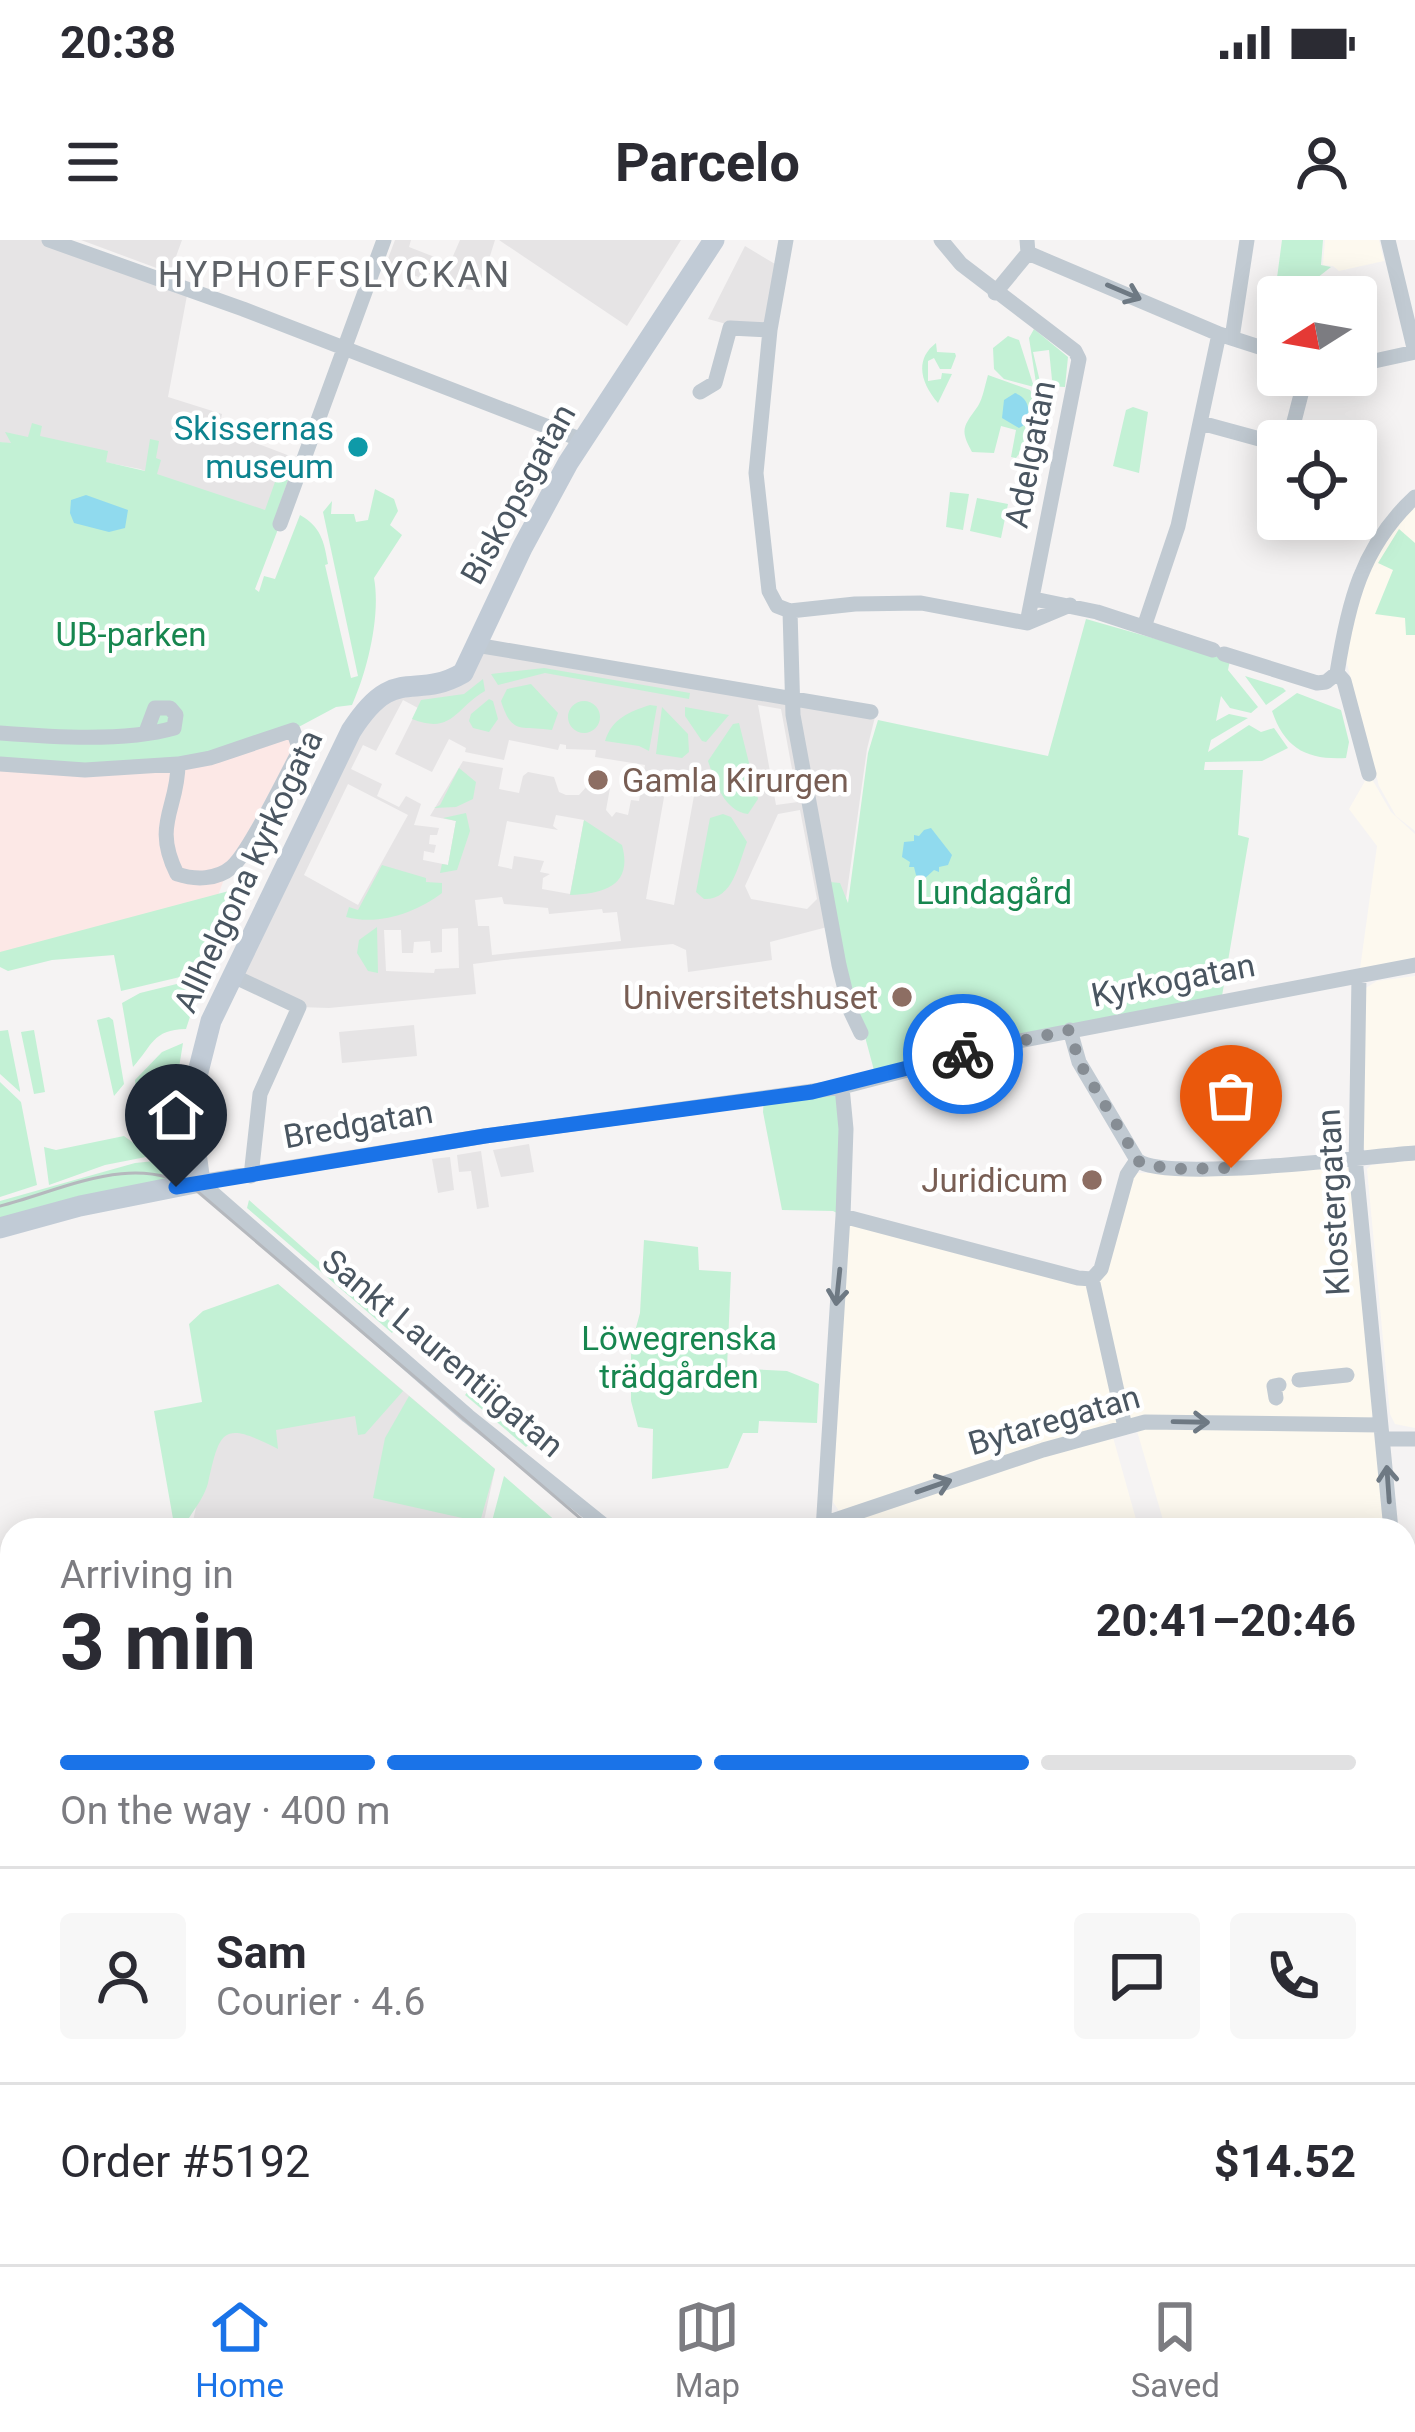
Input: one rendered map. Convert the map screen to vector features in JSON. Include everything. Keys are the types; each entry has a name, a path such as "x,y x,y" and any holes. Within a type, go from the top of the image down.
{"street":[{"path":"49,240 582,440"},
{"path":"280,524 383,240"},
{"name":"Biskopsgatan","path":"352,731 386,692 463,673 522,548 582,440 714,240"},
{"path":"786,240 770,330 756,472 769,591 777,606 790,611 921,603 1027,623 1070,605"},
{"name":"Adelgatan","path":"941,240 950,255 1075,351 1079,359 1034,598"},
{"path":"1144,627 1178,526 1246,240"},
{"path":"1377,360 1415,352 1388,240"},
{"path":"995,292 1027,246 1257,346"},
{"path":"700,392 715,382 730,328 770,330"},
{"path":"1202,423 1257,438"},
{"path":"1027,623 1034,598 1144,627 1317,683 1333,679 1350,599 1384,530 1415,497"},
{"path":"790,611 792,698 828,910 850,1010 861,1033"},
{"path":"476,645 872,712"},
{"path":"1337,673 1344,682 1369,774"},
{"path":"0,764 86,770 178,764 293,730 300,750 237,862 211,877 177,874 170,859 165,817 178,783 178,764"},
{"name":"Allhelgona kyrkogata","path":"200,1182 197,1076 211,1021 352,731"},
{"path":"0,734 47,737 146,732"},
{"name":"Kyrkogatan","path":"873,1079 1070,1030 1415,965"},
{"path":"231,975 299,1006 260,1094 251,1177 236,1202 241,1219"},
{"name":"Klostergatan","path":"1359,976 1355,1157 1371,1373 1390,1518"},
{"path":"1070,1030 1079,1062 1137,1160 1150,1167 1201,1170 1415,1153"},
{"name":"Bredgatan","path":"0,1228 200,1182 873,1079"},
{"path":"824,1518 843,1216 846,1129 842,1087"},
{"path":"1092,1279 1101,1269 1126,1178 1137,1160"},
{"name":"Sankt Laurentiigatan","path":"200,1182 468,1416 595,1518"},
{"path":"843,1216 1092,1279"},
{"path":"1092,1279 1125,1427"},
{"path":"1299,1380 1347,1375"},
{"name":"Bytaregatan","path":"850,1518 1125,1427 1159,1421 1279,1420 1415,1439"}],"shaded area":[{"path":"0,240 49,240 188,290 168,397 222,414 219,429 303,461 280,524 140,469 0,442"},
{"path":"81,240 182,240 170,273"},
{"path":"395,240 411,240 409,247 450,263 460,240 495,240 479,291 438,285 386,264"},
{"path":"499,240 681,240 627,326"},
{"path":"1325,240 1379,240 1384,261 1339,271 1323,265"},
{"path":"745,246 775,264 766,325 730,325 708,319"},
{"path":"1415,505 1415,831 1396,816 1379,786 1346,660 1354,601 1383,540"},
{"path":"476,645 876,713 845,906 831,926 770,942 772,960 688,972 686,950 673,944 504,960 473,964 476,994 329,1008 299,1007 231,975 365,711 445,681","holes":["403,700 418,708 395,754 432,772 449,739 466,748 465,752 504,760 509,740 558,750 560,744 566,749 596,750 595,757 645,765 639,801 631,800 628,815 616,812 612,817 606,810 610,788 589,784 579,795 566,795 559,792 554,777 528,772 519,793 499,789 503,768 463,761 430,816 456,821 448,865 423,860 424,851 434,853 436,845 429,844 430,835 437,835 439,828 414,825 421,804 406,796 399,807 377,796 382,784 351,769 363,745 376,751","758,705 781,709 798,802 776,805","669,769 698,774 674,905 646,899","348,784 408,815 358,905 304,875","800,810 817,899 807,909 751,899 745,886 778,814","556,815 584,820 570,894 542,889 543,878 550,874 540,872 544,861 514,856 512,869 498,866 507,821 558,830 553,826","502,897 504,904 548,908 549,914 617,912 621,941 492,955 489,926 478,926 475,900","458,928 459,968 435,969 434,973 386,971 384,930 401,930 402,953 413,953 414,942 430,941 431,953 442,952 442,929"]},
{"path":"293,730 298,740 227,871 216,901 0,955 0,764"},
{"path":"1369,774 1391,812 1415,834 1415,965 1359,976 1377,846 1349,809"},
{"path":"1415,976 1415,1148 1366,1152 1360,1141 1364,989 1377,981"},
{"path":"414,1025 417,1056 342,1063 339,1032"},
{"path":"529,1144 534,1172 501,1177 493,1150"},
{"path":"481,1151 489,1207 477,1209 471,1171 459,1172 457,1155"},
{"path":"450,1157 454,1190 438,1193 432,1159"},
{"path":"1415,1160 1415,1428 1395,1424 1390,1414 1367,1169"},
{"path":"1343,1163 1353,1172 1375,1410 1369,1421 1147,1418 841,1514 833,1502 846,1227 851,1222 1086,1279 1097,1267 1131,1173 1209,1173"},
{"path":"278,1284 495,1469 485,1518 194,1518 215,1421"},
{"path":"1135,1424 1380,1425 1390,1518 1162,1518"},
{"path":"1111,1430 1136,1518 858,1518"}],"green space":[{"path":"1282,240 1323,240 1321,265 1331,267 1320,276 1277,276"},
{"path":"1034,329 1068,357 1065,387 1047,386 1052,380 1049,350 1033,352 1041,386 1036,383 1029,338"},
{"path":"1008,336 1019,340 1034,387 1004,379 994,369 993,348"},
{"path":"936,343 937,352 956,356 951,369 940,369 934,358 928,361 928,381 941,379 942,373 952,374 938,403 922,372 925,357"},
{"path":"988,375 1030,390 1040,405 1034,434 1016,458 1011,457 1016,430 1001,426 994,453 972,452 965,438"},
{"path":"1133,407 1148,412 1139,473 1113,466 1126,410"},
{"name":"UB-parken","path":"32,423 42,426 40,436 108,451 106,462 145,471 150,439 159,441 157,474 265,510 280,468 287,471 274,521 280,524 255,589 259,592 264,576 275,579 300,515 317,530 325,548 351,678 358,676 323,512 332,501 331,514 354,514 356,522 368,520 375,489 394,499 398,511 390,525 402,535 374,578 371,643 352,705 336,707 293,730 178,764 0,764 0,442 11,443 5,432 28,437"},
{"path":"950,492 969,494 963,530 946,527"},
{"path":"977,498 1008,504 1001,538 970,531"},
{"path":"1399,529 1415,543 1415,635 1406,635 1405,618 1375,614 1393,570 1378,563"},
{"name":"Lundagård","path":"1086,619 1230,660 1228,670 1258,707 1251,713 1230,708 1221,696 1216,721 1229,714 1248,718 1211,740 1208,752 1249,725 1261,732 1274,728 1288,748 1262,761 1205,762 1204,770 1243,770 1238,835 1249,838 1222,996 994,1040 875,1074 832,914 830,882 840,883 848,903 868,753 878,720 1048,756"},
{"path":"544,668 690,693 689,699 545,673 498,685 491,674"},
{"path":"1245,676 1283,688 1286,691 1266,705"},
{"path":"483,679 485,691 445,722 412,719 421,700 464,694"},
{"path":"531,684 558,713 552,730 519,727 505,712 501,701 507,689"},
{"path":"1297,693 1341,710 1349,742 1346,758 1309,754 1284,735 1272,711"},
{"path":"489,699 498,719 489,732 473,728 471,714"},
{"path":"584,701 596,705 600,717 596,729 584,733 572,729 568,717 572,705"},
{"path":"657,706 649,751 605,741 622,717"},
{"path":"662,707 688,734 689,752 682,758 656,754"},
{"path":"685,707 729,715 706,742 685,716"},
{"path":"739,723 758,799 748,814 727,801 708,761 733,724"},
{"path":"459,768 476,782 473,799 456,807 434,808 440,805"},
{"path":"466,813 470,831 457,870 440,873 442,864 448,865 456,821 443,818"},
{"path":"731,817 747,842 728,887 704,899 696,892 710,818"},
{"path":"584,820 622,845 623,870 605,889 570,895"},
{"path":"382,865 426,878 426,882 442,883 442,893 397,916 346,917 349,907 358,910"},
{"path":"259,883 241,906 208,970 121,991 114,955 52,960 8,971 0,967 0,952"},
{"path":"377,927 378,973 368,971 357,953 359,940"},
{"path":"202,980 186,1029 160,1036 133,1067 122,1003 140,993"},
{"path":"109,1017 124,1084 114,1096 97,1020"},
{"path":"8,1030 20,1092 0,1074 0,1031"},
{"path":"34,1030 45,1092 34,1094 21,1032"},
{"path":"183,1043 174,1098 175,1161 160,1153 131,1123 138,1112 135,1080 162,1052"},
{"path":"0,1082 21,1102 37,1185 0,1197"},
{"path":"842,1087 843,1216 833,1211 782,1210 764,1098"},
{"path":"124,1136 151,1156 105,1165 49,1185 44,1147 56,1150"},
{"path":"155,1161 180,1167 180,1171 172,1179 0,1221 0,1201"},
{"path":"249,1200 378,1314 392,1322 399,1314 392,1333 247,1208"},
{"name":"Löwegrenska trädgården","path":"644,1240 698,1247 699,1270 731,1272 727,1368 787,1371 819,1384 817,1423 759,1421 758,1433 743,1433 728,1468 652,1479 653,1429 638,1427 631,1401 631,1346 640,1313"},
{"path":"278,1284 403,1391 365,1434 358,1435 355,1416 276,1430 278,1449 245,1435 227,1435 216,1451 205,1492 189,1518 173,1518 154,1411 202,1402 189,1324 203,1311"},
{"path":"470,1389 532,1441 526,1447 465,1395"},
{"path":"409,1396 495,1469 481,1518 373,1498 385,1438"},
{"path":"504,1476 552,1518 493,1518"}],"water":[{"path":"1015,393 1028,410 1026,424 1019,428 1002,418 1004,400"},
{"path":"86,495 128,510 125,528 109,532 74,523 71,500"},
{"path":"931,828 952,855 948,865 923,880 902,857 904,842 914,841 914,835"}],"tram line":[{"path":"0,1206 74,1183 125,1174 174,1179 197,1191 580,1518"}],"way so far":[{"path":"963,1054 1070,1030 1079,1062 1140,1163 1172,1169 1231,1168"}],"place":[{"name":"Skissernas museum","path":"358,447"},
{"name":"Gamla Kirurgen","path":"598,780"},
{"name":"Universitetshuset","path":"902,997"},
{"name":"Juridicum","path":"1092,1180"}],"district":[{"name":"HYPHOFFSLYCKAN","path":"335,275"}],"route":[{"path":"176,1187 485,1136 842,1087 963,1054"}]}
